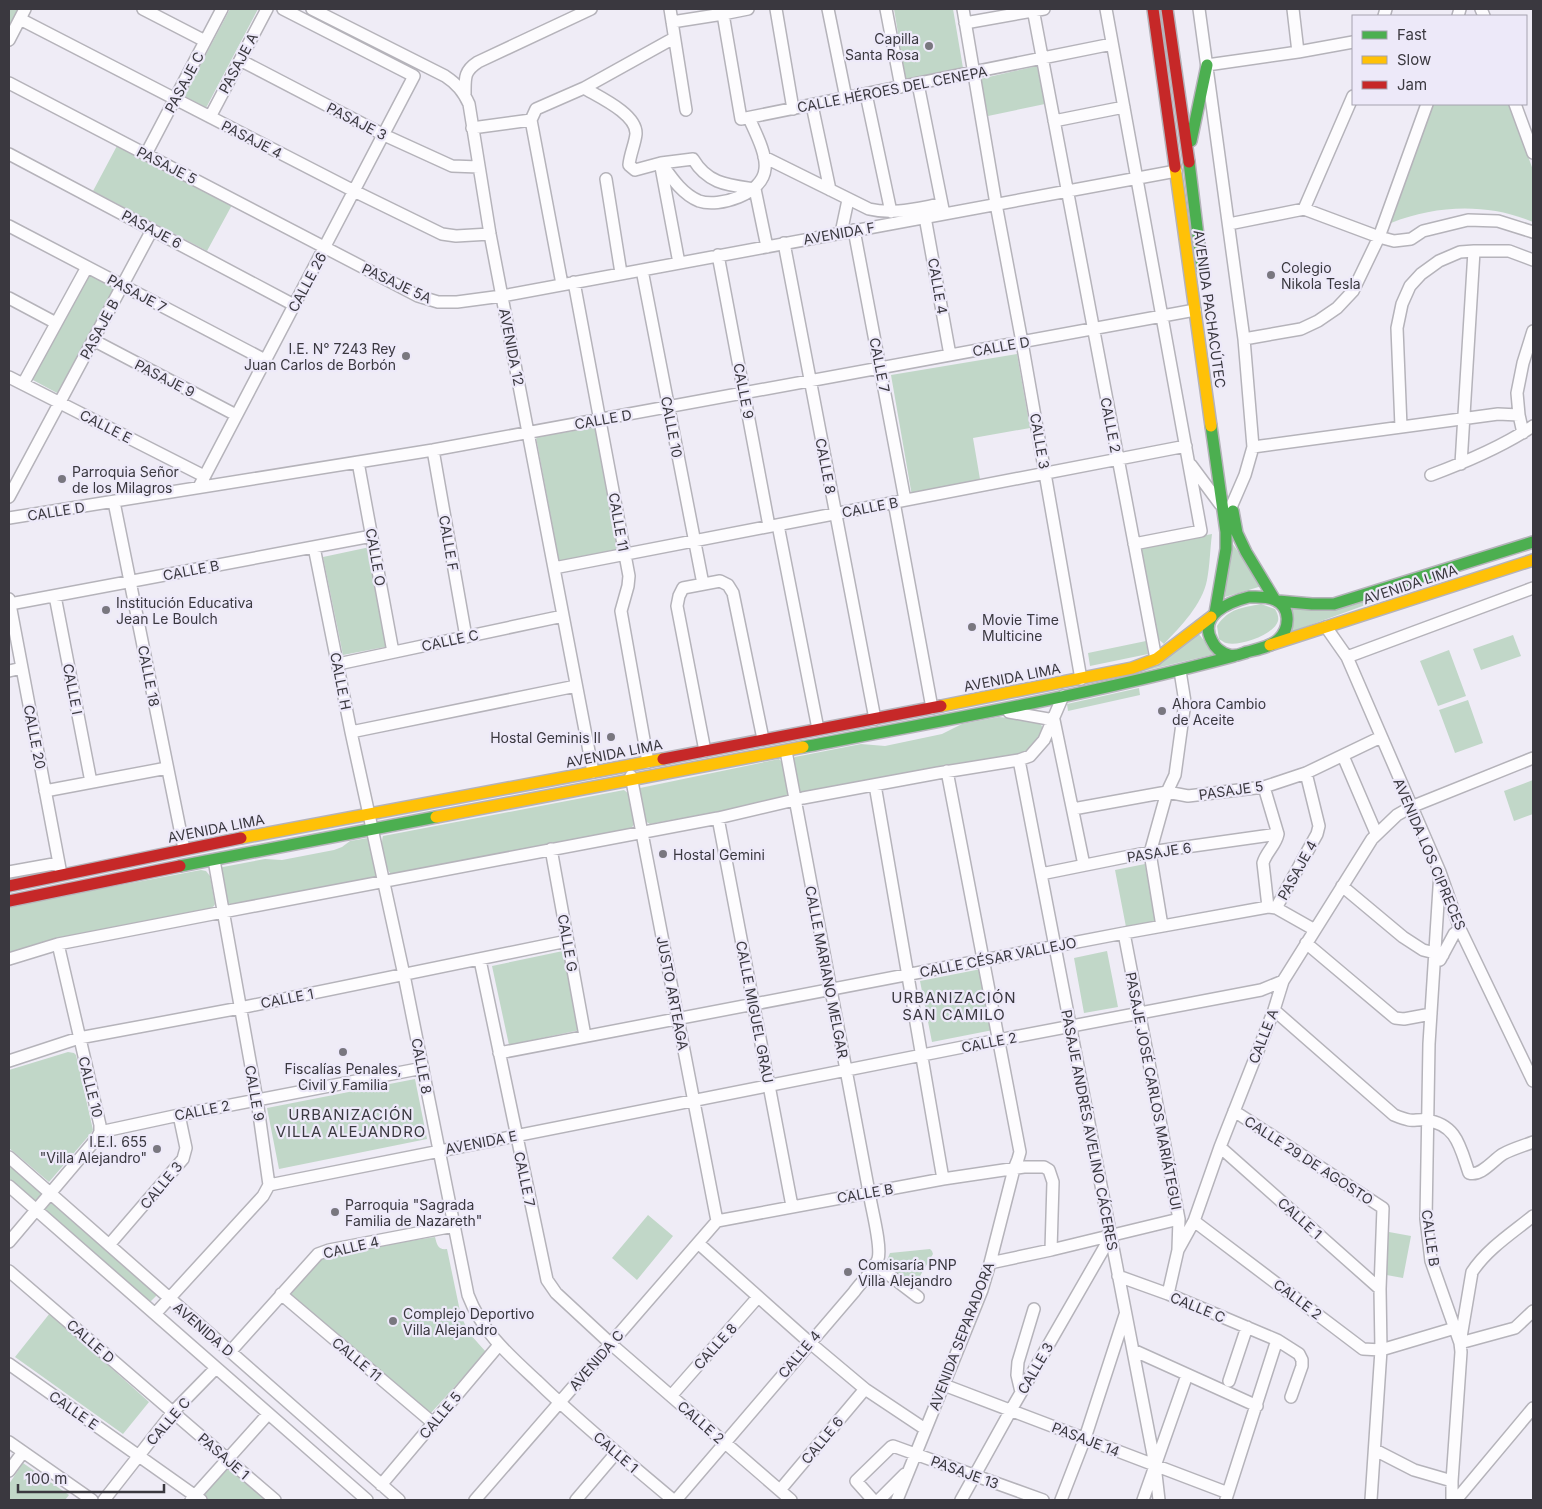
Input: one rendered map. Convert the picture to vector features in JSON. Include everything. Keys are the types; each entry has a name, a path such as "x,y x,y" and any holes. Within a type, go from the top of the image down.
{"main road":[{"name":"AVENIDA PACHACÚTEC","path":"1153,9 1195,310 1227,506 1246,552 1258,575 1276,600"},
{"name":"AVENIDA PACHACÚTEC","path":"1167,9 1204,281"},
{"path":"1188,155 1206,65"},
{"name":"AVENIDA PACHACÚTEC","path":"1213,615 1226,549 1227,506 1219,398"},
{"name":"AVENIDA LIMA","path":"1276,600 1312,604 1334,604 1533,542"},
{"name":"AVENIDA LIMA","path":"1268,646 1533,560"},
{"path":"1258,597 1276,600 1285,609 1287,624 1281,637 1268,646 1234,656 1222,652 1213,644 1208,628 1213,615 1227,604 1240,599 1258,597"},
{"name":"AVENIDA LIMA","path":"9,886 60,869 184,849 369,815 1132,668 1156,658 1172,648 1213,615"},
{"name":"AVENIDA LIMA","path":"9,901 999,710 1180,671 1234,656"}],"street":[{"path":"143,9 205,41"},
{"name":"PASAJE C","path":"146,154 222,9"},
{"name":"PASAJE A","path":"210,117 267,9"},
{"name":"CALLE 26","path":"198,487 414,76 283,9"},
{"name":"AVENIDA 12","path":"312,9 445,76 458,84 469,104 490,234 593,772"},
{"path":"464,94 466,72 471,66 591,9"},
{"path":"670,9 686,110"},
{"path":"672,22 748,9"},
{"path":"776,9 793,109"},
{"path":"828,9 846,98"},
{"path":"886,9 901,87"},
{"name":"CALLE 3","path":"963,9 1081,678"},
{"path":"965,23 1037,9"},
{"name":"CALLE 2","path":"1037,9 1042,58 1156,658"},
{"path":"1106,9 1201,531 1134,544"},
{"name":"AVENIDA PACHACÚTEC","path":"1199,9 1244,339 1253,447 1245,475 1227,506"},
{"path":"1293,9 1298,52"},
{"path":"9,40 22,14"},
{"name":"PASAJE 4","path":"22,14 175,100 442,234 456,236 490,234"},
{"path":"660,163 676,183 690,196 700,201 712,203 749,194 758,186 766,170 764,156 745,118 723,14"},
{"path":"472,128 531,120 536,109 584,88 674,38"},
{"path":"1206,65 1352,42"},
{"name":"CALLE HÉROES DEL CENEPA","path":"745,118 1112,44"},
{"name":"PASAJE 3","path":"240,60 384,135 452,166 479,167"},
{"name":"PASAJE 5","path":"9,83 325,247"},
{"path":"764,156 869,210 891,212 943,209 918,84"},
{"path":"584,88 625,113 632,120 636,133 629,165 635,170 660,163 693,159 700,171 717,182 755,188"},
{"path":"866,94 891,212"},
{"path":"1304,210 1352,98"},
{"path":"812,105 830,190"},
{"path":"1244,339 1301,329 1338,308 1354,291 1379,236 1427,105"},
{"path":"1516,105 1533,153"},
{"path":"1054,121 1124,107"},
{"name":"CALLE 11","path":"531,120 601,419 629,576 621,611 648,762"},
{"name":"PASAJE 6","path":"9,154 294,305"},
{"path":"660,163 679,263"},
{"name":"AVENIDA F","path":"502,296 925,217 943,209 996,204 1176,171"},
{"path":"606,179 621,273"},
{"path":"755,188 767,246"},
{"path":"841,233 848,200"},
{"path":"1229,224 1304,210 1394,240 1411,239 1423,232 1468,220 1498,221 1533,232"},
{"name":"CALLE 4","path":"925,217 950,355"},
{"name":"PASAJE 7","path":"9,226 265,360"},
{"name":"PASAJE B","path":"9,497 152,230"},
{"name":"CALLE 7","path":"854,230 880,368 932,708"},
{"name":"CALLE 8","path":"784,243 875,719"},
{"name":"PASAJE 5A","path":"325,247 418,296 438,302 457,302 502,296"},
{"path":"1461,464 1474,251"},
{"path":"1401,426 1396,328 1402,304 1410,286 1421,274 1446,258 1460,252 1509,251 1533,260"},
{"name":"CALLE 9","path":"718,256 744,393 818,729"},
{"path":"23,384 87,267"},
{"name":"CALLE 10","path":"642,270 703,584"},
{"path":"9,298 56,323"},
{"name":"CALLE D","path":"9,518 432,450 1195,310"},
{"path":"1523,433 1517,393 1533,331"},
{"name":"PASAJE 9","path":"93,340 236,415"},
{"name":"CALLE E","path":"9,377 204,476"},
{"path":"1253,447 1498,414 1519,415"},
{"path":"1431,475 1461,464 1523,433 1533,426"},
{"name":"CALLE B","path":"554,568 1186,446"},
{"name":"CALLE F","path":"432,450 466,637"},
{"path":"1188,461 1227,506"},
{"name":"CALLE O","path":"358,462 393,652"},
{"name":"CALLE 18","path":"114,502 184,849"},
{"name":"CALLE B","path":"9,602 55,596 372,536"},
{"name":"CALLE H","path":"314,547 369,815"},
{"path":"705,751 677,606 678,596 683,588 703,584 720,581 728,585 733,593 763,740"},
{"path":"1347,658 1533,588"},
{"name":"CALLE I","path":"55,596 91,782"},
{"name":"CALLE 20","path":"9,602 60,869"},
{"name":"CALLE C","path":"338,664 563,616"},
{"name":"AVENIDA LOS CIPRECES","path":"1326,627 1347,658 1440,872 1460,929 1533,1081"},
{"path":"9,671 22,668"},
{"path":"1162,926 1150,852 1167,792 1175,775 1185,702 1180,671"},
{"path":"351,732 576,686"},
{"name":"AVENIDA LIMA","path":"9,959 58,944 384,880 718,818 795,800 947,771 1019,760 1030,756 1044,740 1064,696"},
{"path":"999,710 1054,720 1084,865"},
{"name":"PASAJE 5","path":"1072,809 1167,792 1188,796 1264,787 1306,773 1381,737"},
{"name":"CALLE MARIANO MELGAR","path":"786,751 869,1192"},
{"path":"1343,756 1376,833"},
{"name":"CALLE A","path":"1168,1294 1178,1250 1194,1221 1220,1147 1274,1010 1283,981 1376,833 1396,815 1411,807 1533,758"},
{"name":"PASAJE ANDRÉS AVELINO CÁCERES","path":"1019,760 1155,1465 1159,1500"},
{"name":"JUSTO ARTEAGA","path":"629,766 717,1220"},
{"path":"45,791 167,768"},
{"name":"AVENIDA SEPARADORA","path":"897,1500 982,1290 1020,1152 947,771"},
{"name":"PASAJE 4","path":"1272,908 1320,826 1306,773"},
{"path":"875,785 944,1180"},
{"path":"1264,787 1278,834 1263,863 1272,908 1314,930"},
{"name":"CALLE 8","path":"369,815 404,975 468,1295 474,1312 499,1345 560,1403"},
{"name":"CALLE MIGUEL GRAU","path":"718,818 792,1206"},
{"name":"PASAJE 6","path":"1041,874 1150,852 1278,834"},
{"name":"CALLE G","path":"551,849 585,1036"},
{"name":"CALLE 9","path":"214,860 257,1100 269,1185"},
{"path":"9,872 60,869"},
{"name":"CALLE B","path":"1439,954 1440,872"},
{"path":"1342,886 1403,937 1423,950 1439,954"},
{"name":"CALLE CÉSAR VALLEJO","path":"678,1018 1124,933 1272,908"},
{"name":"CALLE B","path":"1452,1500 1462,1352 1432,1261 1426,1219 1426,1192 1433,970 1439,954 1460,929"},
{"name":"PASAJE JOSÉ CARLOS MARIÁTEGUI","path":"1124,933 1179,1219 1178,1250"},
{"name":"CALLE 1","path":"9,1061 80,1038 240,1008 567,941"},
{"path":"1306,943 1395,1018 1404,1019 1431,1014"},
{"name":"CALLE 10","path":"35,1210 100,1132 100,1125 58,944"},
{"name":"CALLE 7","path":"480,960 547,1280 556,1292 611,1344"},
{"name":"CALLE 2","path":"694,1100 1261,990 1283,981"},
{"path":"1274,1010 1394,1115 1410,1120 1428,1120 1448,1128 1456,1138 1469,1173 1481,1171 1504,1154 1533,1142"},
{"path":"499,1053 678,1018"},
{"name":"CALLE 2","path":"100,1132 422,1068"},
{"name":"AVENIDA E","path":"269,1185 694,1100"},
{"name":"CALLE 29 DE AGOSTO","path":"1234,1112 1383,1208 1380,1289"},
{"name":"CALLE 3","path":"109,1245 183,1159 186,1148 179,1115"},
{"name":"CALLE 1","path":"1220,1147 1380,1289"},
{"name":"AVENIDA D","path":"9,1157 399,1500"},
{"name":"CALLE B","path":"717,1220 869,1192 1044,1166 1049,1170 1053,1182 1052,1250"},
{"path":"155,1314 263,1196 269,1185"},
{"name":"AVENIDA D","path":"9,1186 365,1500"},
{"path":"869,1192 878,1247 878,1259 875,1264 918,1297"},
{"path":"9,1242 35,1210"},
{"path":"1533,1216 1478,1263 1472,1272 1460,1343 1515,1328 1533,1311"},
{"path":"990,1263 1179,1219"},
{"name":"AVENIDA C","path":"476,1500 717,1220"},
{"name":"CALLE 2","path":"1194,1221 1363,1349 1381,1350"},
{"name":"CALLE 4","path":"230,1352 318,1254 329,1250 454,1226"},
{"name":"CALLE 3","path":"961,1500 1010,1410 1111,1236"},
{"path":"698,1243 865,1389 925,1429"},
{"name":"CALLE 4","path":"674,1500 854,1292 875,1264"},
{"name":"CALLE D","path":"9,1271 173,1412"},
{"name":"CALLE C","path":"1118,1276 1168,1294 1247,1327 1277,1340 1299,1354 1302,1366 1291,1397"},
{"path":"1371,1500 1381,1350 1380,1289"},
{"name":"CALLE 11","path":"281,1294 433,1423"},
{"name":"CALLE 8","path":"671,1396 758,1297"},
{"path":"1021,1392 1017,1368 1034,1309"},
{"path":"1061,1500 1085,1438 1126,1313"},
{"path":"1229,1381 1247,1327"},
{"path":"1381,1350 1455,1328"},
{"path":"1227,1497 1277,1340"},
{"name":"CALLE 2","path":"611,1344 791,1500"},
{"name":"CALLE 5","path":"381,1485 499,1345"},
{"path":"1133,1350 1256,1406"},
{"name":"CALLE E","path":"9,1364 195,1499"},
{"name":"CALLE C","path":"104,1500 173,1412 216,1368"},
{"path":"1143,1500 1187,1375"},
{"name":"PASAJE 14","path":"944,1385 1155,1465 1227,1497"},
{"name":"CALLE 6","path":"780,1490 865,1389"},
{"name":"CALLE 1","path":"560,1403 674,1500"},
{"path":"1456,1500 1533,1408"},
{"name":"PASAJE 1","path":"173,1412 276,1500"},
{"path":"195,1499 227,1458 268,1414"},
{"path":"9,1442 77,1496 92,1500"},
{"name":"PASAJE 13","path":"873,1500 856,1481 892,1446 1043,1500"},
{"path":"1375,1450 1414,1470 1452,1481"},
{"path":"9,1471 23,1452"},
{"path":"576,1500 616,1452"},
{"path":"879,1500 908,1471"}],"green space":[{"path":"9,9 19,9 9,29"},
{"path":"230,9 258,9 206,108 184,96"},
{"path":"894,9 953,9 963,68 906,81"},
{"path":"1037,66 1045,104 988,116 980,79"},
{"path":"1433,105 1509,105 1533,170 1533,222 1498,212 1462,209 1426,213 1391,223"},
{"path":"118,144 232,205 207,251 93,191"},
{"path":"88,273 115,289 59,394 31,379"},
{"path":"1017,354 1030,428 973,438 981,485 912,496 891,375"},
{"path":"597,427 619,550 559,561 536,437"},
{"path":"1212,534 1208,574 1201,598 1190,615 1164,644 1157,638 1140,547"},
{"path":"1230,540 1262,586 1225,597"},
{"path":"370,547 390,646 343,655 323,557"},
{"path":"1380,594 1382,599 1291,632 1290,607"},
{"path":"1261,604 1275,609 1278,615 1278,621 1270,631 1255,639 1239,643 1226,643 1219,639 1217,626 1226,616 1236,610"},
{"path":"1198,633 1215,654 1127,675"},
{"path":"1513,635 1521,656 1481,670 1473,649"},
{"path":"1146,641 1148,654 1090,666 1088,653"},
{"path":"1449,650 1466,696 1438,706 1420,661"},
{"path":"1139,688 1140,695 1068,711 1067,704"},
{"path":"1468,700 1483,743 1455,753 1439,710"},
{"path":"999,717 1038,721 1042,726 1042,735 1036,744 1022,755 798,794 792,760 795,757 861,744 885,746 942,734 962,724"},
{"path":"779,759 783,763 789,795 786,799 650,824 645,821 638,791 640,788"},
{"path":"1533,780 1533,814 1514,821 1504,791"},
{"path":"624,790 629,794 634,824 631,829 394,874 391,874 385,861 382,844 383,836"},
{"path":"368,838 372,841 378,874 375,878 232,905 226,900 221,868 223,867 265,859 282,860 334,850 350,841"},
{"path":"1145,864 1155,921 1126,927 1115,870"},
{"path":"201,870 206,871 210,876 215,904 211,908 61,938 9,952 9,906"},
{"path":"563,951 580,1030 509,1045 492,966"},
{"path":"1107,951 1118,1007 1084,1013 1074,958"},
{"path":"981,969 993,1030 932,1042 920,981"},
{"path":"68,1052 76,1055 93,1130 49,1182 9,1148 9,1070"},
{"path":"415,1079 427,1139 279,1169 267,1108"},
{"path":"9,1161 45,1192 36,1202 9,1178"},
{"path":"52,1198 158,1294 149,1303 43,1208"},
{"path":"648,1215 673,1236 637,1280 612,1258"},
{"path":"1389,1232 1411,1236 1403,1278 1381,1274"},
{"name":"Complejo Deportivo Villa Alejandro","path":"435,1237 438,1246 442,1249 447,1249 461,1316 469,1333 486,1352 430,1414 291,1294 321,1258 338,1252"},
{"path":"930,1249 933,1254 913,1288 885,1265 890,1253"},
{"path":"50,1313 149,1402 123,1434 15,1357"},
{"path":"23,1463 69,1495 65,1500 9,1500 9,1484"},
{"path":"228,1466 269,1500 207,1500 202,1496"}],"traffic: fast":[{"path":"1191,141 1207,65"},
{"path":"1189,162 1202,268"},
{"path":"1211,426 1226,532 1226,549 1215,613"},
{"path":"1233,511 1237,533 1246,552 1275,600"},
{"path":"1278,601 1334,604 1533,542"},
{"path":"1249,597 1269,598 1280,603 1284,608 1287,618 1283,634 1276,642 1268,646 1232,656 1226,654 1213,644 1208,632 1209,624 1217,611 1233,602 1249,597"},
{"path":"803,747 1073,694 1234,656"},
{"path":"180,866 436,817"}],"traffic: slow":[{"path":"1175,167 1211,426"},
{"path":"1270,645 1533,560"},
{"path":"941,706 1132,668 1156,659 1211,617"},
{"path":"436,817 803,747"},
{"path":"241,838 663,759"}],"traffic: jam":[{"path":"1153,9 1175,167"},
{"path":"1167,9 1189,162"},
{"path":"663,759 941,706"},
{"path":"9,886 241,838"},
{"path":"9,901 180,866"}],"place":[{"name":"Capilla Santa Rosa","path":"929,46"},
{"name":"Colegio Nikola Tesla","path":"1271,275"},
{"name":"I.E. N° 7243 Rey Juan Carlos de Borbón","path":"406,356"},
{"name":"Parroquia Señor de los Milagros","path":"62,479"},
{"name":"Institución Educativa Jean Le Boulch","path":"106,610"},
{"name":"Movie Time Multicine","path":"972,627"},
{"name":"Ahora Cambio de Aceite","path":"1162,711"},
{"name":"Hostal Geminis II","path":"611,737"},
{"name":"Hostal Gemini","path":"663,854"},
{"name":"Fiscalías Penales, Civil y Familia","path":"343,1052"},
{"name":"I.E.I. 655 \"Villa Alejandro\"","path":"157,1149"},
{"name":"Parroquia \"Sagrada Familia de Nazareth\"","path":"335,1212"},
{"name":"Comisaría PNP Villa Alejandro","path":"848,1272"},
{"name":"Complejo Deportivo Villa Alejandro","path":"393,1321"}],"district":[{"name":"URBANIZACIÓN SAN CAMILO","path":"954,1006"},
{"name":"URBANIZACIÓN VILLA ALEJANDRO","path":"351,1122"}]}
